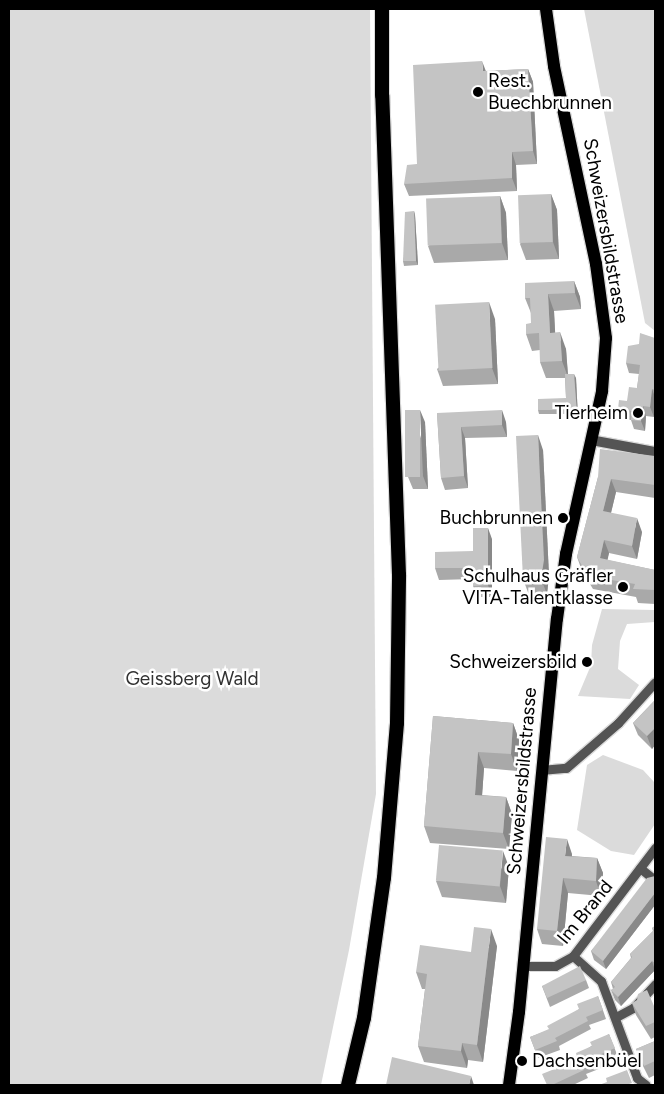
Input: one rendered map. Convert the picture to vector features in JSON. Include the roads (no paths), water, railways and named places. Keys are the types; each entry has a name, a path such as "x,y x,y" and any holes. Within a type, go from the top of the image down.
{"highway":[{"path":"348,1085 364,1018 390,820 399,656 397,493 382,95 382,9"},
{"path":"339,1085 369,974"}],"main road":[{"name":"Schweizersbildstrasse","path":"509,1085 523,966 541,770 566,554 602,391 605,347 602,297 546,9"}],"street":[{"path":"591,440 655,452"},
{"path":"541,770 566,768 618,722 655,682"},
{"name":"Im Brand","path":"523,966 554,966 573,956 655,848"},
{"path":"640,868 655,880"},
{"path":"573,956 601,981 638,1078 646,1085"},
{"path":"616,1017 633,1008 655,984"}],"place":[{"name":"Rest. Buechbrunnen","path":"478,92"},
{"name":"Tierheim","path":"638,413"},
{"name":"Buchbrunnen","path":"563,518"},
{"name":"Schulhaus Gräfler VITA-Talentklasse","path":"623,587"},
{"name":"Schweizersbild","path":"587,662"},
{"name":"Dachsenbüel","path":"522,1061"}],"park label":[{"name":"Geissberg Wald","path":"192,679"}]}
